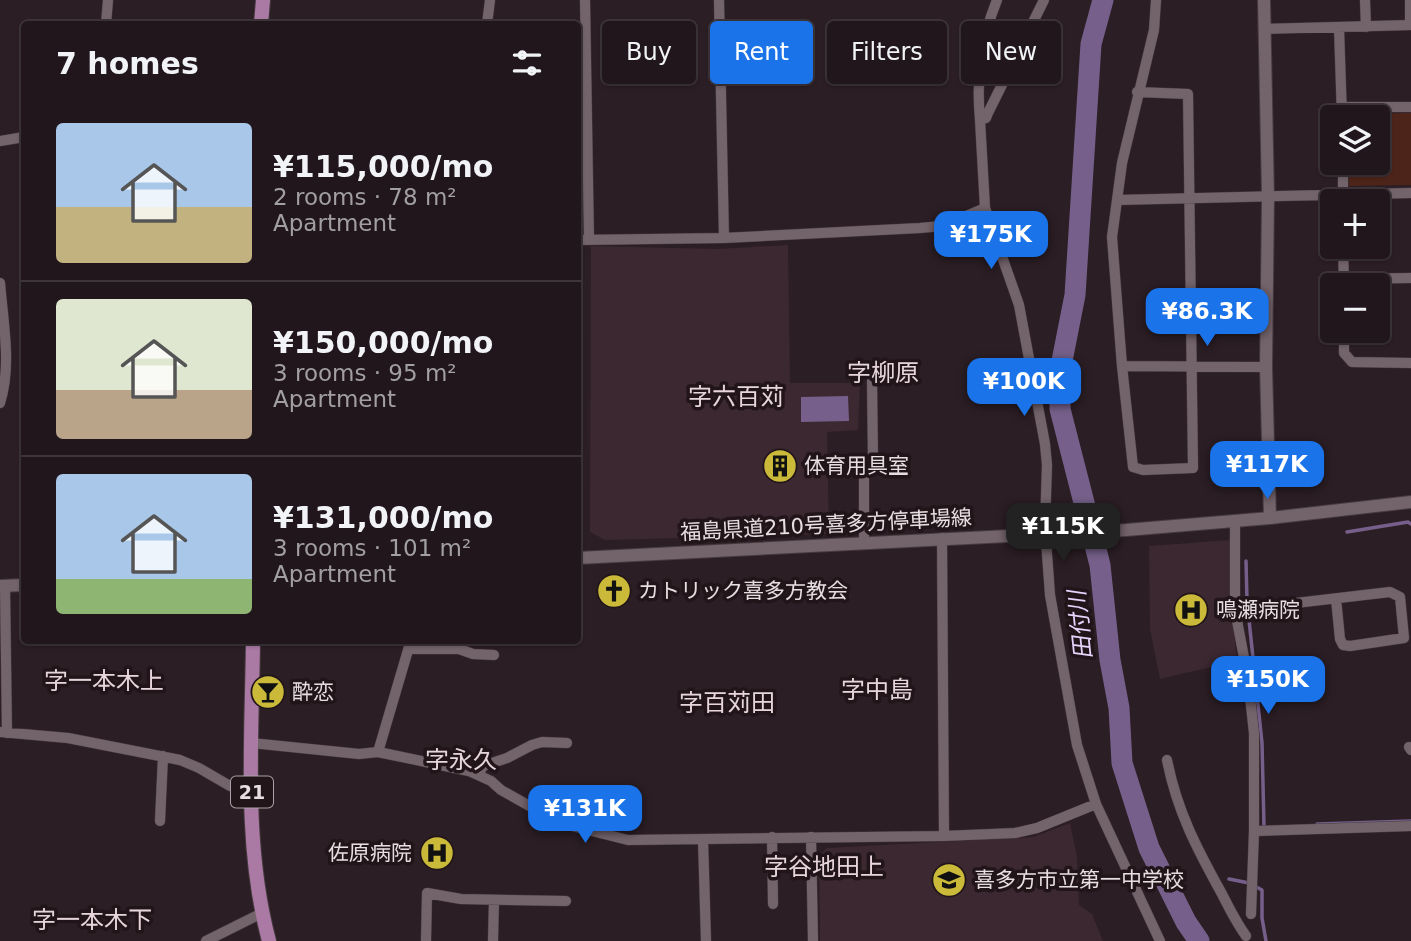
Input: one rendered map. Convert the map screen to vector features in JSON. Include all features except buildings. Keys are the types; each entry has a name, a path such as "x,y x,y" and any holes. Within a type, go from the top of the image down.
{"main road":[{"path":"261,21 263,0"},
{"path":"1264,0 1268,197 1266,367 1270,518"},
{"name":"福島県道210号喜多方停車場線","path":"581,558 1126,530 1270,518 1411,502"},
{"path":"2,586 21,585"},
{"name":"21","path":"253,644 253,852 269,941"}],"street":[{"path":"106,21 108,0"},
{"path":"487,21 490,0"},
{"path":"585,0 589,240"},
{"path":"719,0 720,21"},
{"path":"997,0 987,23 977,94 985,208 1019,305 1045,443 1045,534 1050,595 1062,669 1077,745 1096,804 1160,941"},
{"path":"980,120 986,118 1044,0"},
{"path":"1137,92 1188,94 1193,468 1143,470 1133,467 1112,245 1122,163 1137,92 1154,30 1156,0"},
{"path":"1365,0 1366,27"},
{"path":"1265,29 1410,25 1409,0"},
{"path":"1339,28 1342,105"},
{"path":"721,84 724,238"},
{"path":"1390,109 1411,107"},
{"path":"0,141 21,138"},
{"path":"1390,194 1411,192"},
{"path":"1117,200 1320,197"},
{"path":"581,240 724,238 942,226 985,208"},
{"path":"1390,279 1411,278"},
{"path":"0,283 6,378 0,403"},
{"path":"1344,343 1344,353 1352,362 1411,363"},
{"path":"1122,366 1266,367"},
{"path":"864,542 864,473 873,460 872,381"},
{"path":"1235,520 1235,610 1248,679 1254,733 1251,914"},
{"path":"942,538 944,836"},
{"path":"2,586 4,733 68,738 163,756 200,768 230,786 252,790"},
{"path":"1235,610 1390,592 1400,597 1404,638 1343,645 1336,599"},
{"path":"378,752 410,645 494,655"},
{"path":"478,775 483,766 532,745 542,742 567,743"},
{"path":"252,743 359,754 378,752 437,763 478,775 560,822 619,839 1015,833 1037,828 1096,804"},
{"path":"160,821 163,756"},
{"path":"1167,760 1178,805 1189,833 1235,921 1246,936"},
{"path":"1254,831 1411,826"},
{"path":"772,837 773,904"},
{"path":"811,837 813,941"},
{"path":"703,839 706,941"},
{"path":"426,941 427,893 461,899 566,901"},
{"path":"494,900 494,941"},
{"path":"206,941 262,913"}],"shaded area":[{"path":"1390,113 1411,113 1411,185 1349,186 1349,175 1390,175"},
{"path":"788,245 790,383 860,383 858,430 827,432 829,534 605,540 590,532 591,246 718,249"},
{"path":"848,396 849,421 801,422 801,397"},
{"name":"鳴瀬病院","path":"1231,540 1230,590 1237,661 1160,679 1150,629 1149,546"},
{"name":"喜多方市立第一中学校","path":"1070,823 1077,856 1079,905 1092,914 1103,941 820,941 819,855 827,848 1033,837"}],"waterway":[{"name":"田付川","path":"1103,0 1091,44 1075,295 1060,371 1060,409 1100,565 1110,660 1119,708 1122,763 1149,848 1186,922 1199,941"},
{"path":"1347,532 1408,522 1411,524"},
{"path":"1246,561 1247,601 1262,743 1264,826"},
{"path":"1317,824 1411,821"},
{"path":"1229,879 1249,883 1262,890 1262,918 1266,941"}],"place":[{"name":"体育用具室","path":"780,466"},
{"name":"カトリック喜多方教会","path":"614,591"},
{"name":"鳴瀬病院","path":"1191,610"},
{"name":"酔恋","path":"268,692"},
{"name":"佐原病院","path":"437,853"},
{"name":"喜多方市立第一中学校","path":"949,880"}],"district":[{"name":"字柳原","path":"883,373"},
{"name":"字六百苅","path":"736,397"},
{"name":"字一本木上","path":"104,681"},
{"name":"字中島","path":"877,690"},
{"name":"字百苅田","path":"727,703"},
{"name":"字永久","path":"461,760"},
{"name":"字谷地田上","path":"824,867"},
{"name":"字一本木下","path":"92,920"}]}
